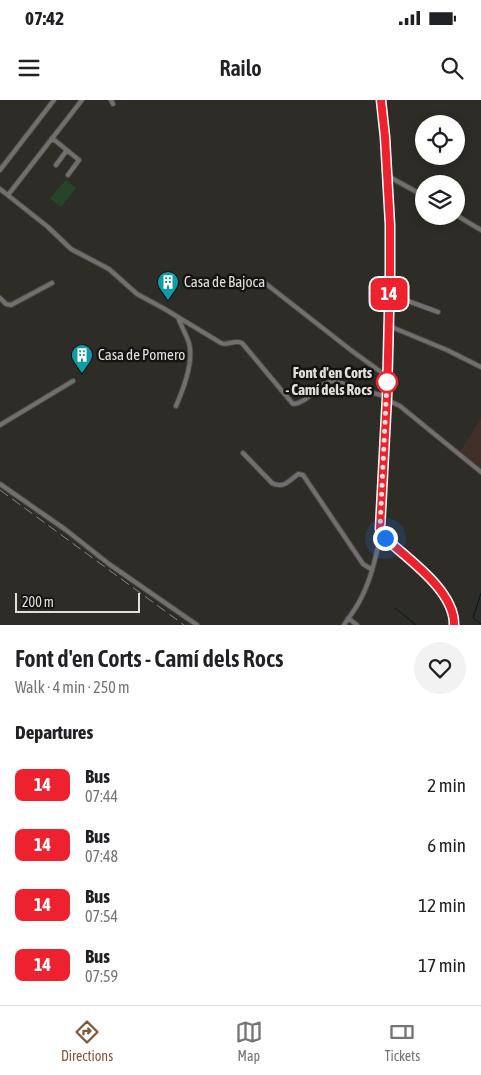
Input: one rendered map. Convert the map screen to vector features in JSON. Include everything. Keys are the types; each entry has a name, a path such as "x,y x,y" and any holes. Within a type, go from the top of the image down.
{"street":[{"path":"0,170 54,100"},
{"path":"8,195 82,100"},
{"path":"344,625 359,602 371,569 381,531 387,399 390,225 381,100"},
{"path":"52,138 79,160 68,175"},
{"path":"56,164 67,150"},
{"path":"386,175 415,191"},
{"path":"0,188 71,249 109,269 137,294 220,343 226,344 237,341 242,343 293,404 300,402 328,381 334,381 387,399 400,406 481,472"},
{"path":"465,220 481,230"},
{"path":"265,283 352,351 382,372 387,373"},
{"path":"0,298 6,304 11,305 52,284"},
{"path":"389,294 438,312"},
{"path":"176,406 186,380 190,350 178,317"},
{"path":"389,326 448,350 481,367"},
{"path":"0,425 73,381"},
{"path":"243,453 277,486 283,486 298,474 303,475 363,564 371,569"},
{"path":"0,484 66,530 109,564 197,625"},
{"path":"381,531 385,538 438,587 448,602 454,619 454,625"},
{"path":"348,618 357,625"}],"shaded area":[{"path":"481,418 481,469 460,452"}],"green space":[{"path":"66,180 76,188 61,207 50,198"}],"waterway":[{"path":"481,593 473,618 481,624"},
{"path":"395,608 416,625"},
{"path":"182,617 193,625"}],"railway":[{"path":"0,490 184,625"}],"bus line":[{"name":"14","path":"381,100 384,117 390,225 390,272 387,397 380,529 385,538 438,587 448,602 454,619 454,625"}],"place":[{"name":"Casa de Bajoca","path":"168,301"},
{"name":"Casa de Pomero","path":"82,374"},
{"name":"Font d'en Corts - Camí dels Rocs","path":"387,382"}],"route":[{"path":"385,538 380,528 387,382"}]}
